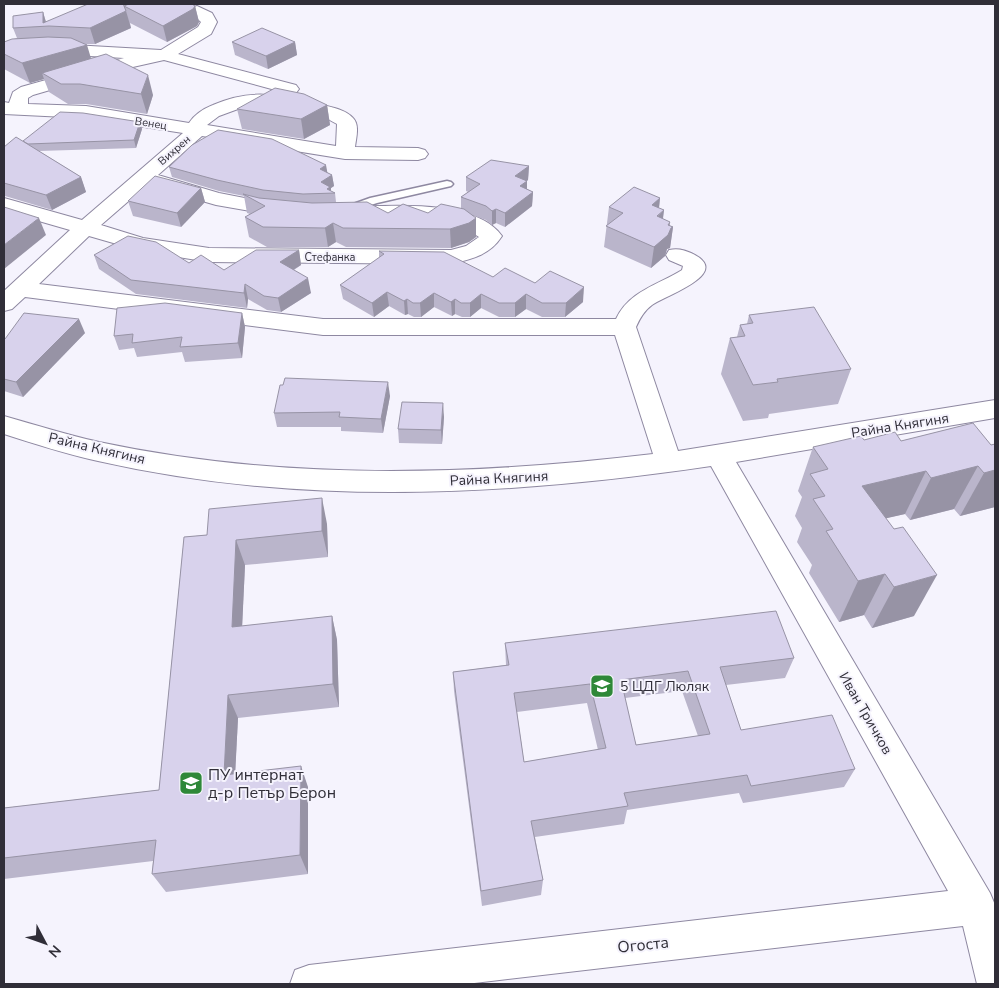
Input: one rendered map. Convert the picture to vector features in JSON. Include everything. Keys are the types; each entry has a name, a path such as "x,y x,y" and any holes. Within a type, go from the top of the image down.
{"street":[{"path":"11,109 19,96 27,91 111,66 164,55 205,30 209,22 206,16 197,10"},
{"path":"4,52 55,49 164,55 321,96 325,111"},
{"name":"Вихрен","path":"12,297 85,228 198,130 197,124 203,117 242,99 261,98 338,115 346,121 348,128 345,153"},
{"name":"Венец","path":"11,109 86,112 345,153 418,154"},
{"path":"143,177 216,199 279,211 303,213"},
{"name":"Стефанка","path":"4,204 141,244 209,255 451,257 479,248 488,242 491,236 483,228 470,221 454,217 400,212 334,213"},
{"path":"669,463 624,327 628,313 640,302 693,273 694,263 677,256"},
{"path":"12,297 323,327 624,327"},
{"name":"Райна Княгиня","path":"4,426 109,454 203,468 336,481 418,482 566,474 669,463 995,409"},
{"name":"Иван Тричков","path":"718,455 977,906 995,979"},
{"name":"Огоста","path":"309,984 977,906"}],"lane":[{"path":"334,213 374,200 446,184"}],"building":[{"path":"88,4 123,4 126,11 90,28 49,26 13,28 13,16 43,12 43,23"},
{"path":"129,4 192,4 195,6 163,26 124,6"},
{"path":"262,28 295,42 266,56 232,42"},
{"path":"71,38 87,45 22,63 4,54 4,42 12,39"},
{"path":"106,54 148,75 141,94 80,84 61,84 42,73"},
{"path":"275,88 304,94 327,105 301,119 237,109"},
{"path":"60,112 83,113 140,122 134,140 28,144 23,141"},
{"path":"218,130 272,139 326,165 320,169 332,175 321,182 330,187 327,189 335,193 303,194 263,190 169,167 192,145"},
{"path":"16,137 81,177 46,195 4,183 4,147"},
{"path":"491,160 529,166 515,176 527,181 520,186 533,192 505,213 496,209 492,211 486,206 461,197 480,184 466,177"},
{"path":"155,176 201,188 177,213 128,201"},
{"path":"634,187 660,198 652,205 664,210 657,216 670,222 668,225 673,227 668,235 654,247 606,226 623,213 609,207"},
{"path":"243,194 259,198 312,203 367,202 388,213 403,204 428,213 441,204 464,209 476,218 469,223 450,229 343,228 333,223 325,228 263,227 245,217 265,206"},
{"path":"4,207 39,218 4,245"},
{"path":"128,236 156,242 189,263 201,255 224,270 256,250 299,250 280,262 308,278 278,298 264,296 245,284 244,293 131,280 94,255"},
{"path":"379,251 444,252 493,277 505,268 535,283 550,271 584,287 566,303 542,303 526,294 515,303 499,303 481,294 470,303 461,303 455,299 451,302 434,293 420,303 413,303 407,299 404,301 387,292 372,303 340,285 384,254"},
{"path":"165,303 242,313 238,343 180,347 182,337 132,343 133,334 114,336 117,308"},
{"path":"814,307 851,369 777,379 778,382 753,385 730,338 745,336 740,325 753,323 749,315"},
{"path":"24,313 79,319 16,382 4,379 4,339"},
{"path":"285,378 388,382 381,419 339,417 340,412 274,413 280,385 283,385"},
{"path":"402,402 443,403 441,430 398,429"},
{"path":"973,423 991,445 995,444 995,470 984,473 978,466 931,478 926,471 862,486 894,529 903,527 937,575 894,587 885,574 858,581 826,531 833,529 813,499 825,496 810,474 828,469 813,447 861,436 864,440 895,432 901,441"},
{"path":"322,498 322,531 236,540 232,627 332,616 333,684 228,695 224,775 301,766 300,855 152,874 156,840 4,858 4,808 159,790 184,537 207,535 209,509"},
{"path":"776,611 794,658 720,667 741,730 832,715 855,769 751,786 747,775 624,793 628,806 531,821 543,880 481,891 453,672 509,665 505,643","holes":["688,671 710,734 636,745 621,680","590,684 606,748 524,762 514,693"]}],"place":[{"name":"5 ЦДГ Люляк","path":"602,686"},
{"name":"ПУ интернат д-р Петър Берон","path":"191,783"}]}
